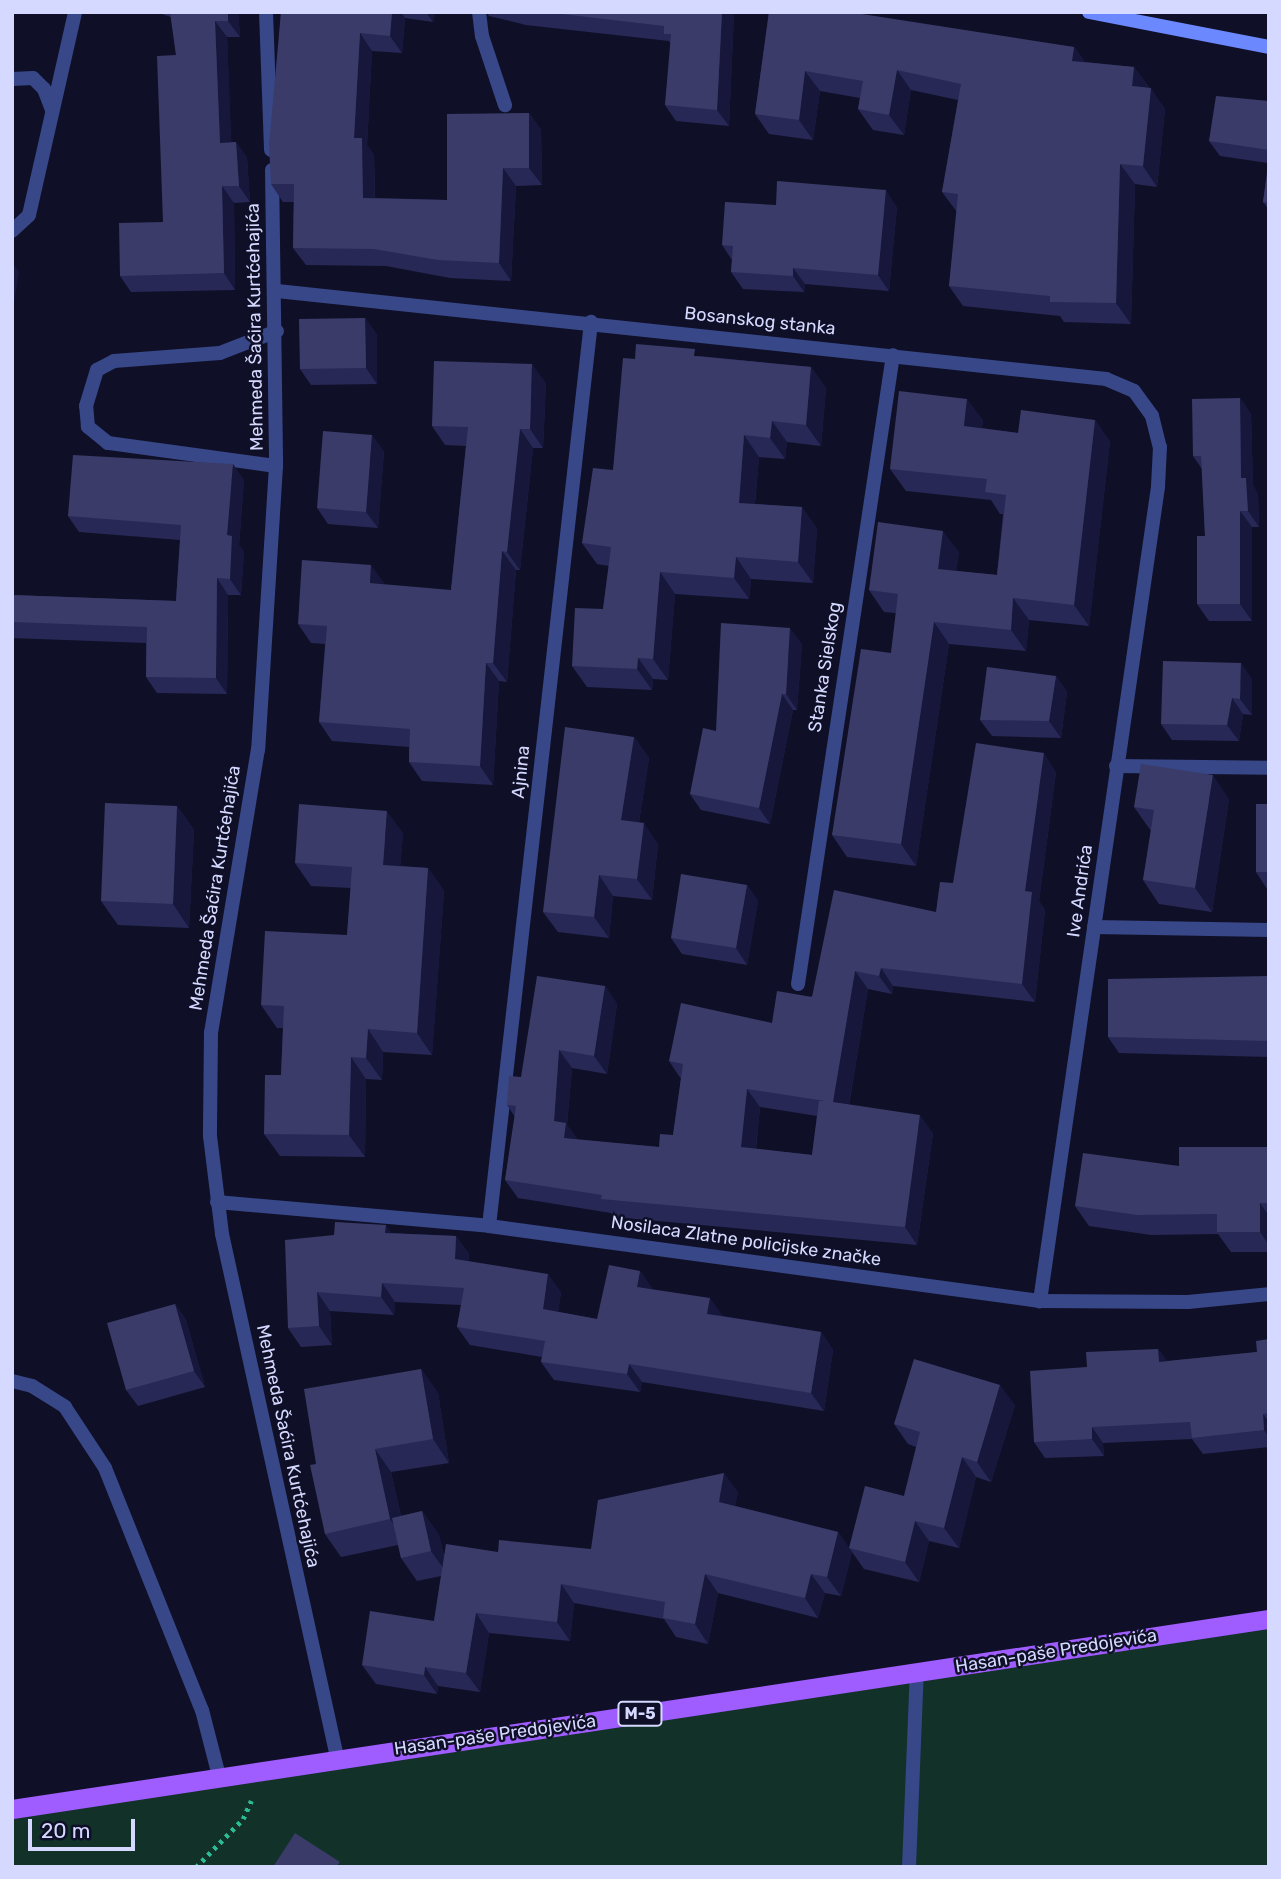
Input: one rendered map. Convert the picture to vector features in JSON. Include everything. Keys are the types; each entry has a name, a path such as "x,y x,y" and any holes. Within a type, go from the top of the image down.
{"main road":[{"path":"1089,12 1269,47"},
{"name":"Hasan-paše Predojevića","path":"12,1810 337,1757 1269,1619"}],"street":[{"path":"12,231 29,215 75,12"},
{"name":"Mehmeda Šaćira Kurtćehajića","path":"266,12 277,291 276,466 258,749 211,1032 209,1136 217,1202 337,1757"},
{"path":"479,12 482,36 505,105"},
{"path":"12,79 33,78 44,89 53,112"},
{"name":"Bosanskog stanka","path":"277,291 591,321 1106,379 1134,391 1152,416 1160,447 1157,487"},
{"name":"Ajnina","path":"489,1226 591,321"},
{"path":"276,466 108,443 88,427 86,406 97,370 114,361 220,353 277,331"},
{"name":"Stanka Sielskog","path":"798,984 893,355"},
{"name":"Ive Andrića","path":"1040,1301 1157,487"},
{"path":"1116,766 1269,768"},
{"path":"1094,927 1269,930"},
{"name":"Nosilaca Zlatne policijske značke","path":"217,1202 489,1226 1040,1301 1188,1302 1269,1294"},
{"path":"12,1381 32,1387 65,1407 105,1468 202,1710 219,1776"},
{"path":"909,1867 917,1672"}],"path":[{"path":"196,1867 243,1819 266,1768"}],"green space":[{"path":"1269,1619 1269,1867 12,1867 12,1809"}],"building":[{"path":"170,12 228,12 228,21 215,21 220,143 236,142 239,186 222,186 224,273 120,276 119,223 163,222 157,56 176,55"},
{"path":"281,12 392,12 390,36 360,33 354,138 362,138 363,198 447,200 447,114 529,113 529,168 503,168 499,263 438,260 374,249 293,248 294,184 271,184 269,145"},
{"path":"545,12 722,12 717,110 665,105 671,34 664,34 664,26"},
{"path":"769,12 849,12 1074,47 1072,61 1134,67 1132,86 1151,88 1143,166 1120,164 1116,303 1050,302 1050,296 949,286 958,194 942,192 961,84 897,70 889,115 858,109 863,81 805,71 799,120 755,114"},
{"path":"1216,96 1269,101 1269,150 1209,141"},
{"path":"1269,161 1269,203 1263,202"},
{"path":"777,181 886,190 878,275 793,268 793,276 731,272 733,246 722,245 725,202 776,205"},
{"path":"365,318 366,368 300,369 299,319"},
{"path":"636,344 695,349 694,356 811,367 806,425 772,421 770,438 744,435 739,503 802,507 798,562 736,557 734,578 660,572 653,659 638,658 637,669 572,666 575,608 603,609 611,547 582,543 593,468 613,470 623,358 635,359"},
{"path":"434,361 532,364 530,429 520,429 507,552 502,551 493,663 486,663 480,766 409,762 410,729 319,722 327,626 298,624 302,560 371,565 370,583 451,590 468,427 432,426"},
{"path":"899,391 967,399 964,426 1018,433 1021,410 1095,420 1074,605 1013,598 1011,630 934,622 901,844 832,835 861,649 891,653 898,594 869,590 878,522 943,531 938,569 997,575 1006,495 985,492 987,479 890,469"},
{"path":"1240,398 1241,478 1246,478 1248,511 1240,511 1240,604 1197,604 1197,536 1205,536 1201,456 1193,456 1192,399"},
{"path":"323,431 372,435 366,512 317,508"},
{"path":"73,455 233,464 227,535 232,536 230,579 217,578 216,678 146,677 147,627 12,622 12,595 176,601 181,525 68,516"},
{"path":"721,623 790,628 786,694 782,694 759,808 690,794 703,728 716,731"},
{"path":"1163,661 1241,663 1240,699 1232,698 1227,725 1161,724"},
{"path":"987,667 1056,676 1049,721 980,720"},
{"path":"565,727 634,737 621,820 644,823 637,879 599,875 594,917 543,912"},
{"path":"976,743 1044,753 1025,891 1032,892 1022,984 881,968 879,976 855,971 833,1102 920,1115 905,1227 601,1199 602,1195 505,1180 516,1106 507,1105 509,1076 521,1077 537,976 605,986 594,1056 559,1050 554,1121 566,1123 564,1138 659,1147 660,1134 673,1135 683,1064 669,1061 681,1003 772,1023 777,991 812,997 834,890 936,912 940,882 953,883","holes":["747,1089 825,1101 819,1101 812,1155 741,1147"]},
{"path":"1141,764 1213,775 1195,888 1143,880 1154,810 1134,807"},
{"path":"105,803 177,806 173,904 101,901"},
{"path":"299,804 387,811 383,865 428,868 417,1033 368,1029 366,1058 351,1057 349,1135 264,1134 265,1075 281,1075 284,1006 261,1005 265,931 347,935 352,867 295,863"},
{"path":"1256,804 1269,804 1269,872 1256,872"},
{"path":"681,874 747,885 736,948 671,938"},
{"path":"1269,976 1269,1041 1108,1037 1108,979"},
{"path":"1179,1147 1269,1147 1269,1203 1260,1203 1260,1232 1217,1232 1217,1214 1137,1215 1075,1206 1083,1153 1179,1166"},
{"path":"335,1222 386,1225 385,1233 456,1236 455,1259 548,1274 543,1309 597,1319 609,1265 640,1271 637,1287 710,1298 707,1314 821,1332 811,1393 629,1364 627,1374 541,1362 545,1341 457,1327 464,1288 382,1283 381,1297 317,1292 319,1326 288,1328 285,1240 334,1235"},
{"path":"175,1304 194,1371 126,1390 107,1323"},
{"path":"1269,1339 1269,1413 1263,1414 1264,1430 1192,1438 1190,1422 1092,1427 1092,1439 1034,1442 1030,1371 1087,1367 1086,1352 1158,1349 1159,1362 1257,1352 1256,1341"},
{"path":"914,1359 1000,1385 977,1462 962,1457 944,1528 915,1521 905,1562 849,1548 865,1486 904,1496 920,1432 894,1424"},
{"path":"421,1369 433,1439 375,1449 390,1519 325,1534 310,1465 316,1464 304,1389"},
{"path":"724,1473 719,1502 838,1532 827,1577 811,1574 805,1598 705,1574 695,1624 663,1618 665,1602 561,1584 557,1622 476,1613 466,1673 425,1667 424,1675 362,1665 370,1611 434,1621 446,1544 498,1552 499,1540 591,1549 598,1500"},
{"path":"422,1511 431,1551 401,1558 392,1518"},
{"path":"295,1833 340,1862 336,1867 273,1867"}]}
